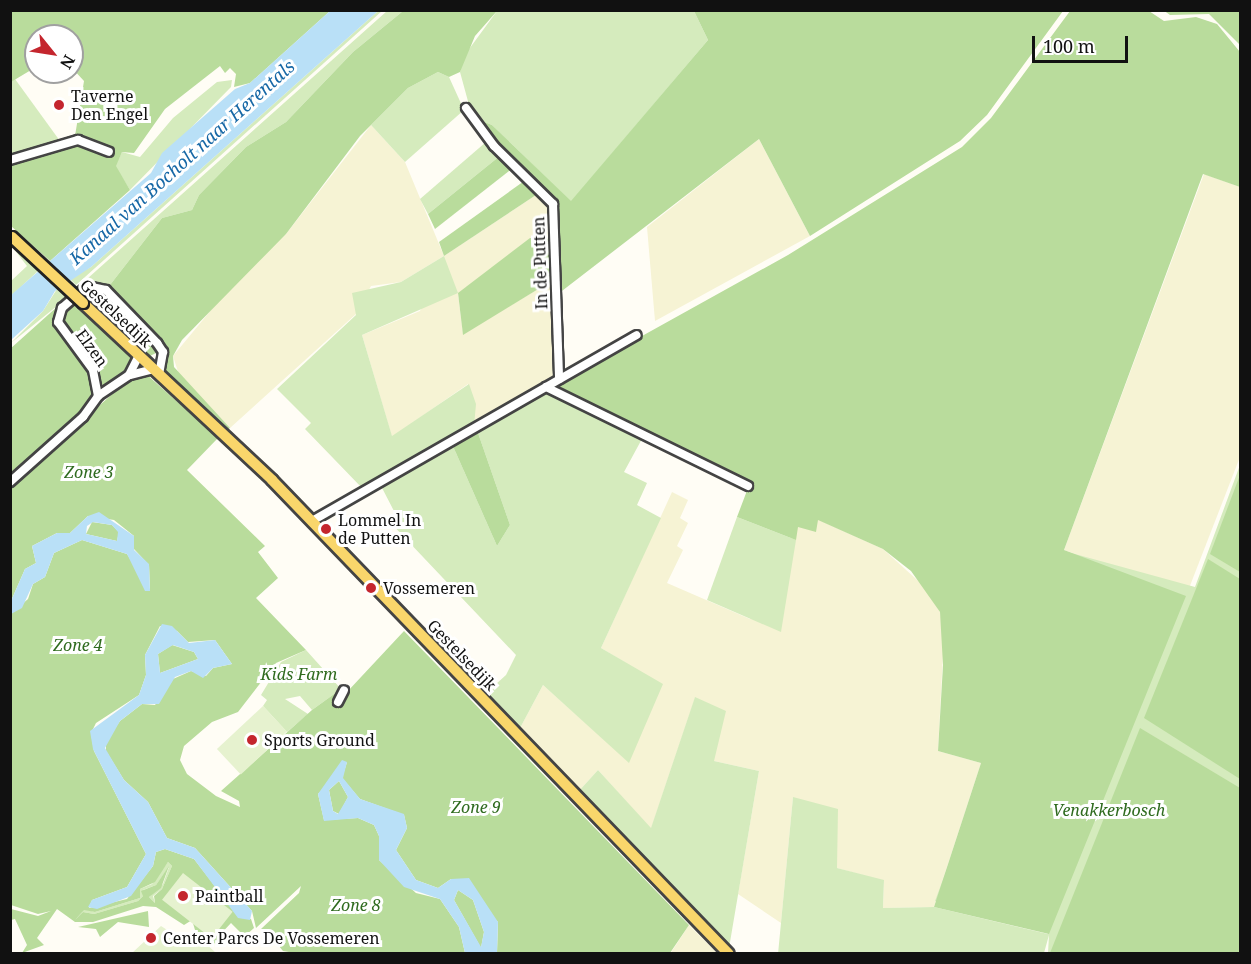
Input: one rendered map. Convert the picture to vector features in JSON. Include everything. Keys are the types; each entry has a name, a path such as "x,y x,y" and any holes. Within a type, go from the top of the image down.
{"main road":[{"name":"Gestelsedijk","path":"11,236 150,365 312,521 729,954"}],"street":[{"name":"In de Putten","path":"466,108 494,146 553,204 559,379"},
{"path":"10,160 78,140 110,152"},
{"name":"Elzen","path":"98,396 93,370 58,322 62,308 80,289 93,285 106,290 161,348"},
{"path":"312,521 637,335"},
{"name":"Elzen","path":"10,482 83,417 98,396 129,375 150,365 161,348"},
{"name":"Elzen","path":"129,375 150,365 161,348"},
{"path":"546,387 748,486"},
{"path":"338,702 344,690"}],"shaded area":[{"path":"371,125 405,162 444,256 401,282 371,286 356,314 230,428 180,378 173,356 231,286 286,234"},
{"path":"759,139 810,236 655,321 647,227"},
{"path":"1204,174 1240,187 1240,457 1186,596 1064,550"},
{"path":"542,191 551,205 551,239 458,294 463,334 553,280 554,380 474,426 468,384 392,437 362,335 420,311 444,256"},
{"path":"672,492 688,500 680,518 688,523 677,546 683,550 667,583 750,619 797,527 817,519 883,549 926,588 940,612 944,635 938,751 981,763 934,907 883,908 884,881 837,868 793,797 781,923 738,894 759,771 714,761 695,698 651,829 598,770 578,792 519,730 543,685 629,762 626,663 601,648"},
{"path":"689,925 717,953 670,954"}],"green space":[{"path":"1163,10 1240,11 1240,45 1209,14 1170,15"},
{"path":"11,11 330,11 250,83 234,87 236,74 230,68 225,73 220,66 165,109 134,153 122,152 116,166 130,190 50,261 11,226 11,164 74,142 84,84 84,24 24,24 24,74 11,82"},
{"path":"378,11 382,11 76,285 69,278 91,267"},
{"path":"387,11 403,11 353,52 286,122 246,147 199,195 192,210 162,218 110,285 94,282 78,287"},
{"path":"403,11 497,11 475,36 460,72 449,77 438,72 408,88 360,136 286,234 182,340 173,356 174,367 230,428 226,431 165,374 165,356 109,290 110,285 162,218 192,210 199,195 246,147 286,122 353,52"},
{"path":"497,11 694,11 708,40 571,202 492,125 477,119 469,105 460,72 464,56"},
{"path":"694,11 1063,11 987,115 960,141 810,236 759,139 558,294 557,203 477,119 492,125 571,201 708,40"},
{"path":"1070,11 1149,11 1164,21 1196,17 1217,24 1240,52 1240,187 1203,174 1064,550 1186,596 1049,934 934,907 981,763 938,751 943,665 940,612 911,571 883,549 818,520 816,532 798,527 796,540 737,517 748,488 552,386 788,255 962,147 991,118"},
{"path":"438,72 449,77 464,110 405,162 371,125 408,88"},
{"path":"15,79 60,141 11,156 10,82"},
{"path":"232,80 231,87 130,190 115,166 122,152 140,157 173,118 217,82"},
{"path":"486,142 501,155 428,214 420,199"},
{"path":"501,155 514,167 435,229 428,214"},
{"path":"527,179 542,191 444,256 439,242"},
{"path":"530,238 551,239 553,280 463,335 458,293"},
{"path":"10,244 38,271 11,296 11,281 27,266"},
{"path":"444,256 458,293 362,335 392,436 469,384 476,404 474,426 363,489 305,429 311,423 277,389 356,315 352,293 401,282"},
{"path":"57,289 67,298 11,343 43,311"},
{"path":"88,289 101,291 156,345 156,353 148,357 83,292"},
{"path":"71,302 133,359 130,370 104,389 94,366 62,321"},
{"path":"58,306 55,327 90,370 93,394 80,415 10,477 10,349"},
{"path":"145,373 218,438 187,470 265,546 258,552 278,578 256,598 306,650 276,663 238,712 212,722 184,746 180,760 187,774 216,796 240,807 239,801 221,791 312,710 341,689 347,692 404,631 689,925 670,953 497,953 498,922 451,879 438,888 416,880 396,850 407,828 404,815 360,799 342,778 347,762 318,794 324,820 358,818 374,825 379,836 379,860 416,893 440,899 459,927 465,953 295,953 283,951 274,940 264,940 261,929 299,893 301,886 256,928 252,911 195,848 167,838 148,802 124,780 106,751 106,741 120,721 142,704 155,705 173,679 191,671 206,676 213,668 232,664 215,640 188,642 177,631 160,626 145,655 146,675 139,695 96,723 91,733 94,751 146,854 127,887 92,900 89,908 127,899 153,866 156,852 165,849 194,859 238,916 251,919 254,928 236,944 243,935 231,923 217,938 224,945 220,947 195,930 192,920 184,925 156,907 143,906 93,922 75,922 57,909 37,938 44,945 22,953 27,945 15,919 11,920 11,909 38,916 51,911 38,914 11,905 11,614 28,599 33,584 45,577 54,553 82,540 127,554 150,590 149,565 134,549 134,536 114,520 88,516 70,533 57,533 32,546 36,563 25,569 11,601 11,485 130,378","holes":["168,862 172,866 162,889 154,896 155,903 149,897 161,888 169,866 156,885 141,891 143,896 138,901 94,914 83,912 75,920 84,910 95,912 140,898 140,889 155,882"]},
{"path":"543,391 643,437 624,472 647,483 637,505 661,518 601,648 663,684 629,763 543,685 519,730 485,694 506,675 516,655 387,519 395,513 380,484 452,444 497,546 510,525 477,430"},
{"path":"477,430 510,525 497,546 452,444"},
{"name":"Venakkerbosch","path":"1240,465 1240,953 1048,953 1049,935 1044,953 778,954 793,797 838,809 837,868 884,880 883,908 934,907 1048,934 1044,925 935,901 1064,551 1195,587"},
{"path":"1240,475 1240,572 1210,554"},
{"path":"737,517 796,540 781,632 707,600"},
{"path":"92,522 112,525 119,532 117,541 86,534"},
{"path":"1208,559 1240,579 1240,779 1144,718"},
{"path":"172,645 194,652 198,659 160,673 158,654"},
{"name":"Kids Farm","path":"306,650 341,689 312,710 300,696 285,699 308,714 287,732 263,706 267,700 261,695 281,662"},
{"path":"695,697 726,711 714,761 759,771 729,948 578,792 598,770 651,828"},
{"name":"Sports Ground","path":"263,706 287,732 241,775 217,749"},
{"path":"1140,728 1240,788 1240,953 1050,953"},
{"path":"339,781 348,797 339,814 333,811 329,790"},
{"path":"168,862 172,866 162,889 153,896 155,903 149,897 163,884 169,867 156,885 143,890 143,896 138,901 94,914 83,912 76,920 84,909 95,912 140,898 140,889 152,884"},
{"path":"183,873 233,912 212,939 162,900"},
{"path":"458,890 473,900 484,932 481,948 454,900"},
{"path":"148,911 149,927 118,922 100,937 96,929 78,927"},
{"path":"161,926 192,946 202,940 216,953 132,953"}],"water":[{"name":"Kanaal van Bocholt naar Herentals","path":"330,11 378,11 91,267 55,291 43,311 11,340 10,296 151,173 162,153 235,89 250,83"},
{"path":"99,512 134,536 134,550 149,564 150,591 145,591 127,554 82,540 54,553 45,577 33,584 22,608 11,614 11,601 25,569 36,563 32,546 57,533 70,533 88,516","holes":["93,522 112,525 118,532 117,541 86,534 87,526"]},
{"path":"162,624 172,626 189,643 215,640 232,664 213,668 203,678 191,671 175,677 159,704 142,704 120,721 105,748 124,780 148,802 167,838 195,848 252,911 250,920 238,918 194,859 165,849 156,852 153,866 131,896 97,909 88,907 92,900 127,887 146,854 93,749 90,731 139,695 146,675 145,655","holes":["173,645 194,652 198,659 160,673 158,654"]},
{"path":"342,760 347,762 343,778 360,799 404,814 407,828 396,850 416,880 438,888 451,879 469,878 498,922 497,953 465,953 459,927 440,899 404,887 379,860 379,836 374,825 358,818 324,821 318,794","holes":["339,781 348,797 338,814 333,811 329,790","458,890 473,900 484,932 481,947 454,900"]}],"place":[{"name":"Taverne Den Engel","path":"59,105"},
{"name":"Lommel In de Putten","path":"326,529"},
{"name":"Vossemeren","path":"371,588"},
{"name":"Sports Ground","path":"252,740"},
{"name":"Paintball","path":"183,896"},
{"name":"Center Parcs De Vossemeren","path":"151,938"}],"park label":[{"name":"Zone 3","path":"89,472"},
{"name":"Zone 4","path":"78,645"},
{"name":"Zone 9","path":"476,807"},
{"name":"Zone 8","path":"356,905"}]}
